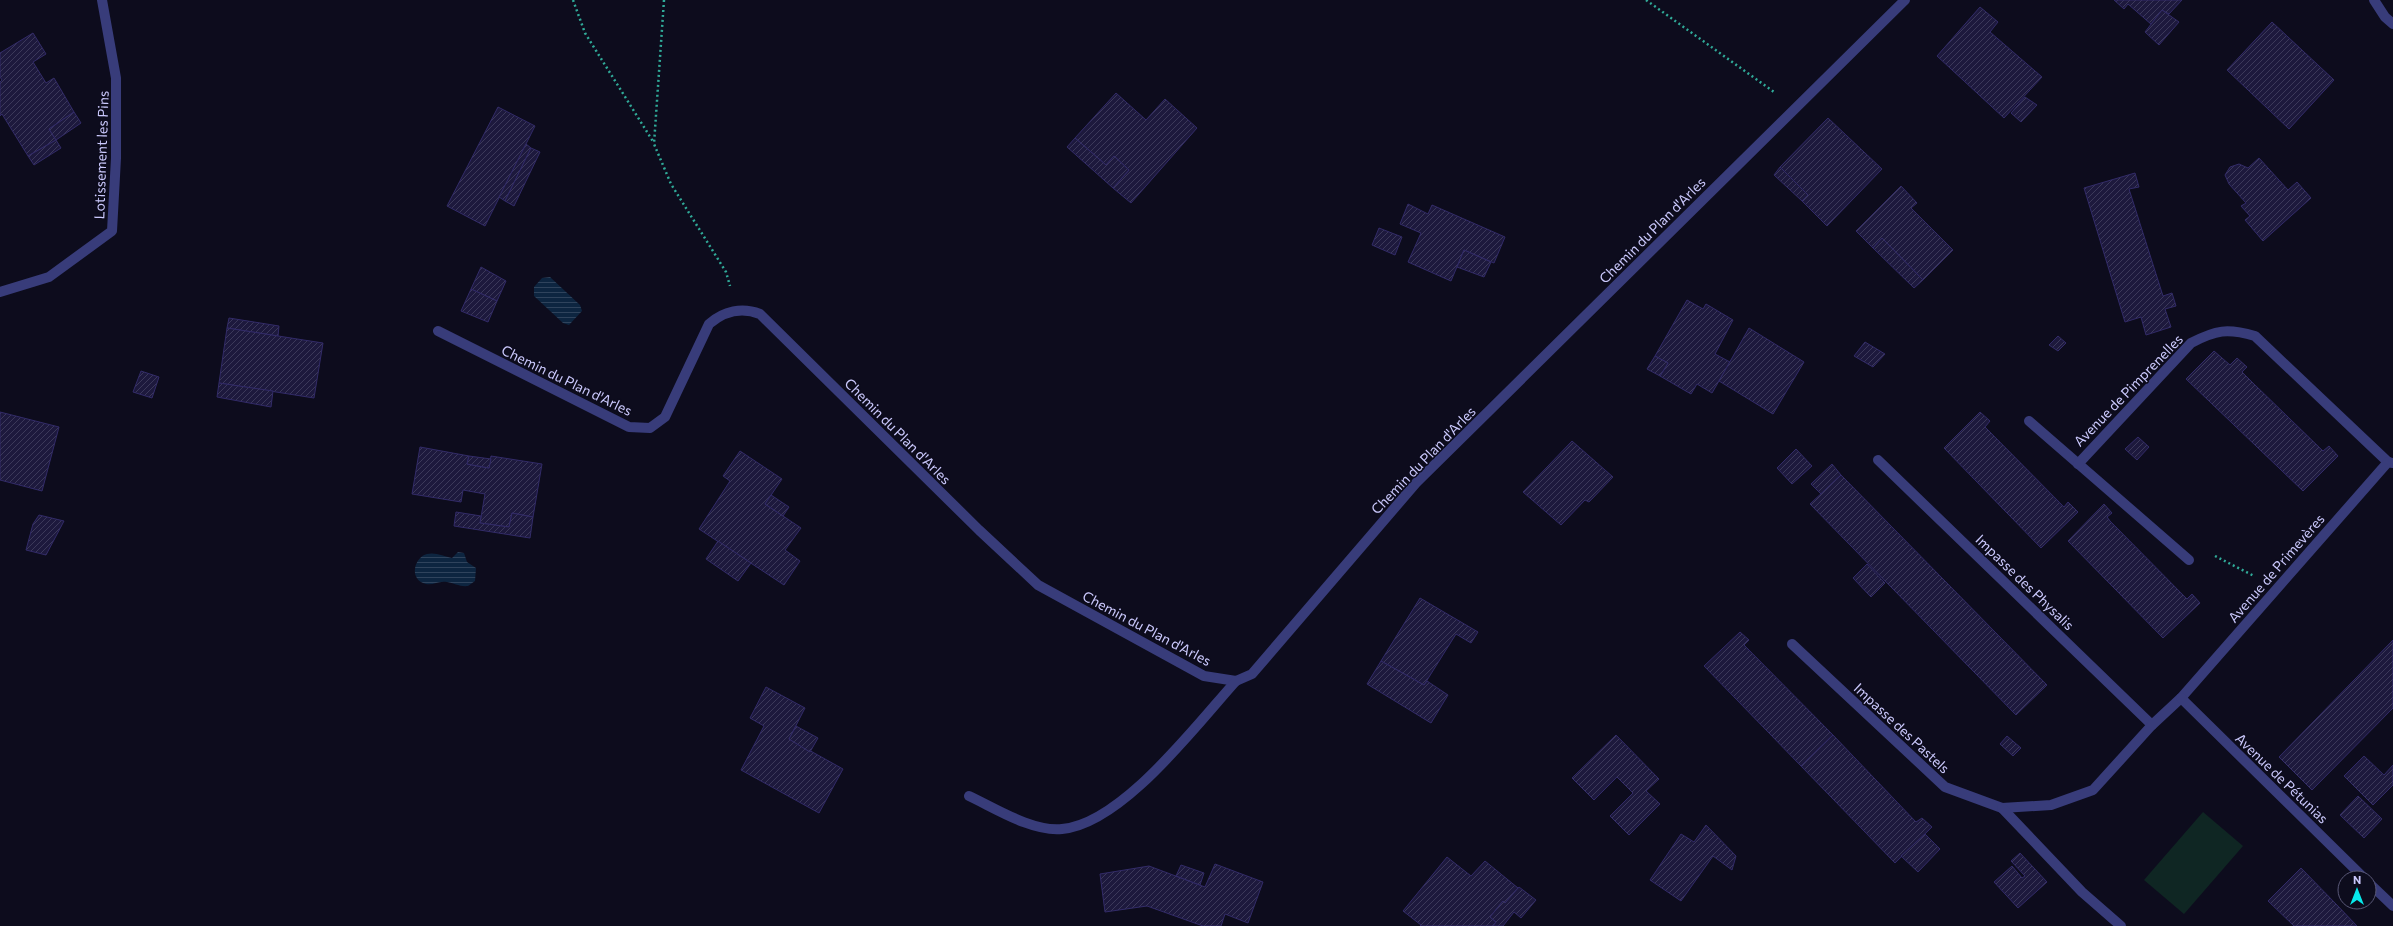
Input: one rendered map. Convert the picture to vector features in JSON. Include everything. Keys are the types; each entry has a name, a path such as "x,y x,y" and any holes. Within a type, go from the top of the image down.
{"street":[{"name":"Lotissement les Pins","path":"0,292 49,277 112,230 116,158 116,78 102,0"},
{"name":"Chemin du Plan d'Arles","path":"438,331 629,427 650,428 665,417 709,324 720,315 736,311 750,310 760,314 979,530 1038,585 1204,676 1236,681 1252,674 1416,483 1904,0"},
{"path":"2374,0 2385,17 2393,24"},
{"name":"Avenue de Pimprenelles","path":"2078,464 2191,343 2213,332 2234,330 2255,336 2390,462"},
{"path":"2029,421 2189,560"},
{"name":"Impasse des Physalis","path":"1878,460 2152,725"},
{"name":"Avenue de Primevères","path":"2181,698 2390,462"},
{"name":"Impasse des Pastels","path":"1792,644 1945,787 2002,808 2052,805 2093,790 2152,725 2181,698"},
{"path":"968,796 1030,825 1062,829 1096,819 1149,778 1236,681"},
{"name":"Avenue de Pétunias","path":"2181,698 2356,870"},
{"path":"2002,808 2082,892 2121,926"},
{"path":"2377,890 2393,906"}],"path":[{"path":"573,0 585,33 654,144 671,184 726,272 736,311"},
{"path":"654,144 664,0"},
{"path":"1646,0 1795,108"},
{"path":"2189,560 2217,556 2277,588"}],"green space":[{"path":"2203,812 2243,846 2184,914 2144,880"}],"water":[{"path":"550,277 580,305 582,311 569,325 563,323 534,296 534,287 542,278"},
{"path":"458,552 464,553 467,562 476,568 475,581 468,586 462,586 450,582 426,584 419,580 416,576 415,567 419,559 423,556 427,554 440,554 452,558"}],"building":[{"path":"2114,0 2182,0 2169,14 2162,10 2152,25 2128,4 2124,9"},
{"path":"1980,7 1998,22 1990,32 2042,77 2004,118 1937,56"},
{"path":"2162,10 2179,22 2159,45 2145,32"},
{"path":"2272,22 2334,80 2289,129 2227,70"},
{"path":"33,33 46,54 33,62 46,83 54,78 74,112 49,129 56,140 28,156 2,114 0,116 0,82 2,80 0,77 0,53"},
{"path":"1116,93 1146,120 1165,99 1197,128 1131,203 1113,188 1129,170 1114,156 1106,165 1075,138"},
{"path":"2025,97 2037,105 2021,122 2011,113"},
{"path":"498,107 535,126 485,226 447,206"},
{"path":"74,112 81,123 56,140 49,129"},
{"path":"1828,118 1882,169 1827,226 1802,201 1808,195 1780,167"},
{"path":"1075,138 1106,165 1114,156 1129,170 1113,188 1067,147"},
{"path":"56,140 61,148 34,165 28,156"},
{"path":"526,144 531,148 505,201 499,197"},
{"path":"531,148 540,152 514,206 505,201"},
{"path":"2259,158 2288,190 2297,182 2311,198 2263,241 2245,220 2250,216 2241,206 2246,203 2229,184 2225,175 2230,167 2239,164 2248,168"},
{"path":"1780,167 1808,195 1802,201 1774,175"},
{"path":"2135,173 2139,187 2129,189 2163,296 2172,293 2176,306 2165,309 2171,327 2146,335 2141,317 2125,322 2084,188"},
{"path":"1901,186 1917,203 1911,208 1953,250 1923,280 1882,238 1873,248 1856,231"},
{"path":"1408,204 1428,214 1432,205 1505,237 1494,263 1464,250 1451,281 1408,262 1421,233 1400,224"},
{"path":"1379,228 1402,237 1395,255 1372,245"},
{"path":"1882,238 1923,280 1914,288 1873,248"},
{"path":"1464,250 1491,262 1484,277 1457,267"},
{"path":"481,267 506,281 497,301 471,289"},
{"path":"471,289 497,301 488,322 461,311"},
{"path":"1687,300 1703,309 1706,304 1733,320 1715,354 1730,362 1712,393 1697,384 1691,394 1660,376 1668,363 1655,356"},
{"path":"229,318 279,326 278,336 227,328"},
{"path":"227,328 323,343 314,398 219,383"},
{"path":"1749,328 1804,362 1773,414 1719,381"},
{"path":"2058,336 2066,343 2058,351 2049,345"},
{"path":"1865,342 1885,354 1873,367 1854,356"},
{"path":"2214,351 2230,365 2237,358 2247,367 2242,372 2323,451 2329,446 2338,456 2303,491 2186,379"},
{"path":"1655,356 1668,363 1660,376 1647,369"},
{"path":"141,371 159,377 152,398 133,392"},
{"path":"219,383 273,391 271,407 217,397"},
{"path":"0,412 59,427 42,491 0,480"},
{"path":"1980,412 1990,421 1985,427 2064,507 2068,502 2078,512 2041,548 1944,448"},
{"path":"2138,437 2149,447 2137,460 2125,449"},
{"path":"1572,441 1613,477 1589,502 1585,500 1561,525 1523,492"},
{"path":"420,447 469,456 467,464 489,468 491,456 542,464 533,517 512,513 509,527 480,523 485,494 463,490 461,502 412,494"},
{"path":"1796,449 1812,466 1792,484 1777,468"},
{"path":"740,451 782,479 765,504 801,528 785,550 800,561 784,585 699,529 730,481 723,476"},
{"path":"469,456 491,459 489,468 467,464"},
{"path":"1832,464 1841,475 1821,494 1811,484"},
{"path":"1841,475 2047,685 2016,715 1810,504"},
{"path":"771,495 789,507 783,516 765,504"},
{"path":"2104,504 2112,513 2107,517 2110,521 2187,599 2192,594 2200,603 2163,638 2068,541"},
{"path":"456,512 481,516 480,523 509,527 512,513 533,517 530,538 454,526"},
{"path":"39,515 64,521 46,555 26,550 33,524"},
{"path":"718,541 751,563 738,581 706,559"},
{"path":"1867,564 1885,583 1871,597 1853,578"},
{"path":"1420,598 1478,632 1471,643 1456,634 1424,685 1381,661"},
{"path":"1740,632 1749,640 1744,645 1833,735 1801,766 1704,666"},
{"path":"2393,640 2393,708 2312,790 2279,757"},
{"path":"1381,661 1424,685 1427,681 1448,695 1431,723 1367,684"},
{"path":"766,687 805,708 789,739 843,769 819,813 741,770 764,726 750,718"},
{"path":"796,726 818,738 810,752 789,739"},
{"path":"1616,735 1659,779 1646,791 1660,804 1629,835 1610,816 1633,793 1617,777 1594,800 1572,778"},
{"path":"1833,735 1916,822 1922,818 1932,827 1895,863 1801,766"},
{"path":"2007,736 2021,748 2013,756 2000,744"},
{"path":"2364,756 2384,775 2393,765 2393,785 2373,805 2344,776"},
{"path":"2358,796 2382,819 2364,838 2340,815"},
{"path":"1706,825 1736,856 1732,870 1713,856 1681,901 1650,880 1681,834 1694,842"},
{"path":"1925,834 1940,849 1918,872 1901,856"},
{"path":"2020,853 2047,882 2018,908 1994,882 2012,866 2022,878 2025,876 2011,861"},
{"path":"1447,857 1471,876 1485,861 1518,888 1505,903 1503,901 1490,917 1496,922 1493,926 1420,926 1421,925 1403,911"},
{"path":"1215,864 1263,882 1248,923 1225,914 1221,926 1203,926 1147,906 1105,912 1100,874 1149,866 1205,887"},
{"path":"1181,865 1204,873 1200,885 1176,876"},
{"path":"2301,868 2337,905 2337,910 2342,910 2357,926 2294,926 2268,901"},
{"path":"1519,887 1536,900 1521,918 1514,912 1503,926 1493,926 1496,922 1490,917 1503,901 1505,903"}]}
